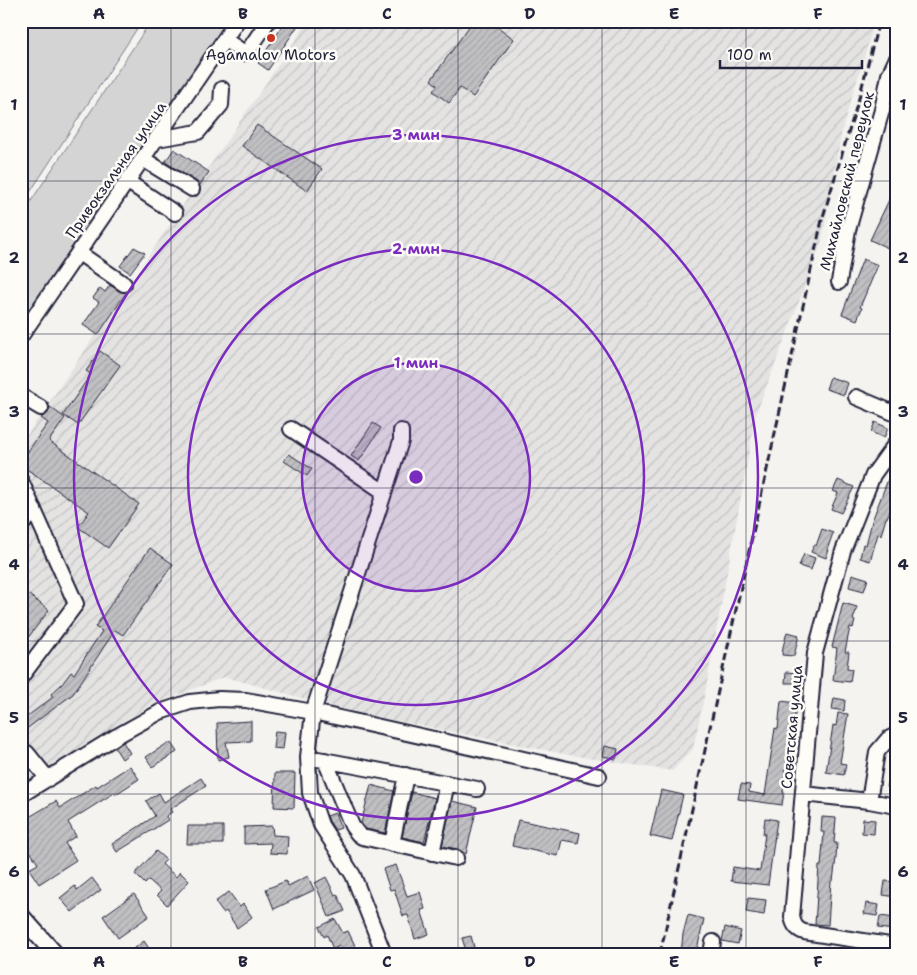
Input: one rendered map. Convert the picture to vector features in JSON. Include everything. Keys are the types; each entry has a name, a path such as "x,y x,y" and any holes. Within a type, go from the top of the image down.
{"main road":[{"path":"21,916 55,954"}],"street":[{"name":"Привокзальная улица","path":"21,336 237,21"},
{"path":"225,40 245,53 268,21"},
{"name":"Михайловский переулок","path":"839,282 848,230 882,110 889,75 896,60"},
{"path":"157,139 198,132 221,105 222,89"},
{"path":"143,159 192,189"},
{"path":"128,182 174,213"},
{"path":"79,253 124,284"},
{"path":"21,396 41,408"},
{"path":"856,397 896,414"},
{"path":"291,429 384,492"},
{"path":"384,954 353,875 321,825 310,793 308,756 313,712 401,441 401,431"},
{"name":"Советская улица","path":"896,443 873,475 842,551 815,653 792,917 793,923 804,932 896,946"},
{"path":"21,481 76,604 21,677"},
{"path":"21,526 34,508"},
{"path":"21,795 160,712 190,702 219,699 246,700 313,712 598,776"},
{"path":"869,801 877,752 888,739 896,735"},
{"path":"21,757 27,753 48,779"},
{"path":"308,756 477,788"},
{"path":"325,760 352,826 362,837 456,858"},
{"path":"392,844 406,775"},
{"path":"432,853 447,783"},
{"path":"803,794 869,801 896,806"}],"shaded area":[{"path":"21,21 142,21 21,206"},
{"path":"151,21 234,21 21,320 21,216"},
{"path":"308,21 875,21 842,130 821,244 756,414 706,688 693,749 672,771 569,755 353,712 225,677 151,705 78,749 21,788 21,444"}],"building":[{"path":"286,21 301,21 268,70 258,63"},
{"path":"473,21 490,21 514,39 473,97 460,88 449,103 433,91 437,85 431,80"},
{"path":"257,125 322,169 307,191 242,146"},
{"path":"174,149 209,172 200,185 165,162"},
{"path":"896,185 896,226 888,248 870,240"},
{"path":"134,247 145,253 130,273 120,266"},
{"path":"863,259 878,265 860,307 862,308 857,320 842,314"},
{"path":"110,285 126,293 98,335 83,325 99,302 93,298 100,288 105,292"},
{"path":"100,351 120,365 78,425 63,415 91,374 86,371"},
{"path":"830,377 848,383 844,395 826,389"},
{"path":"50,407 65,418 49,441 139,504 108,548 78,527 89,512 21,465 21,461 48,423 41,418 48,413"},
{"path":"875,422 888,428 884,438 871,432"},
{"path":"373,423 381,428 359,461 351,456"},
{"path":"289,454 312,469 307,476 284,461"},
{"path":"895,461 896,496 881,535 878,534 870,561 860,558 863,544 866,545 872,521"},
{"path":"838,480 854,487 841,513 831,509 838,493 833,491"},
{"path":"822,529 833,533 826,558 811,552 814,545 816,546"},
{"path":"150,548 173,564 123,635 115,630 73,694 21,733 21,721 53,697 51,694 71,672 74,674 102,631 95,627"},
{"path":"804,554 815,558 811,570 799,566"},
{"path":"852,574 868,579 864,591 849,587"},
{"path":"21,589 49,610 21,647"},
{"path":"843,603 857,607 853,620 855,621 853,628 850,627 845,652 849,652 847,668 852,669 850,682 833,680 837,648 832,647"},
{"path":"787,632 799,635 794,656 782,655"},
{"path":"786,672 798,673 798,683 785,683"},
{"path":"834,698 845,700 844,711 832,709"},
{"path":"781,701 797,703 786,767 782,805 738,799 741,784 750,785 749,792 765,795 775,728 778,729"},
{"path":"838,713 848,714 840,763 846,764 844,775 826,772 833,725 836,726"},
{"path":"251,721 251,741 226,742 229,757 218,760 217,723"},
{"path":"275,731 285,732 283,749 273,748"},
{"path":"123,742 130,753 122,759 115,748"},
{"path":"171,743 177,752 152,767 146,757"},
{"path":"605,746 618,749 616,759 603,756"},
{"path":"893,761 896,761 896,789 887,787"},
{"path":"130,766 139,779 68,822 76,836 65,843 76,860 39,884 29,869 38,864 30,851 21,857 21,822 56,801 60,808"},
{"path":"275,773 295,773 294,808 274,807"},
{"path":"201,778 206,786 170,809 172,812 166,816 168,820 117,852 112,844 155,816 146,801 159,793 164,802"},
{"path":"371,785 394,791 385,833 366,829 361,823"},
{"path":"661,790 683,795 672,841 650,836"},
{"path":"412,792 435,798 424,842 402,837"},
{"path":"452,801 477,807 466,854 458,849 442,846"},
{"path":"335,813 341,828 335,830 327,816"},
{"path":"822,817 836,818 834,843 837,843 836,858 833,881 831,881 828,925 815,924 819,866 821,866 824,832 821,832"},
{"path":"765,818 777,820 768,885 731,881 733,867 760,871 765,834 763,834"},
{"path":"863,819 875,820 874,834 862,833"},
{"path":"518,820 580,833 578,843 562,840 558,856 512,846"},
{"path":"188,826 223,826 223,844 187,844"},
{"path":"272,826 273,835 288,836 287,854 270,853 271,843 244,844 244,827"},
{"path":"156,851 166,860 162,864 176,877 180,872 189,881 167,905 157,895 161,891 149,880 145,884 135,874"},
{"path":"396,865 407,896 420,892 425,909 421,910 429,934 415,939 408,915 403,916 394,889 390,890 383,869"},
{"path":"308,876 314,890 274,909 266,889 286,881 288,886"},
{"path":"326,877 345,911 329,917 315,883"},
{"path":"92,878 101,890 72,912 60,898 75,886 77,890"},
{"path":"885,881 896,882 896,897 883,895"},
{"path":"229,892 240,907 243,904 252,917 237,928 226,911 223,913 215,902"},
{"path":"134,894 149,916 118,938 103,916"},
{"path":"748,898 766,900 764,915 746,912"},
{"path":"866,903 879,905 877,916 864,914"},
{"path":"688,915 704,919 696,954 681,954 683,934"},
{"path":"880,916 895,918 894,930 878,928"},
{"path":"335,919 343,933 348,931 359,954 344,954 340,946 333,949 327,935 324,937 319,927"},
{"path":"725,927 741,931 738,944 722,941"},
{"path":"471,936 475,951 467,954 462,938"},
{"path":"144,941 150,950 145,954 127,954"}],"railway":[{"path":"622,24 630,21"},
{"path":"660,954 822,220 859,98 879,21"}],"place":[{"name":"Agamalov Motors","path":"271,38"}]}
